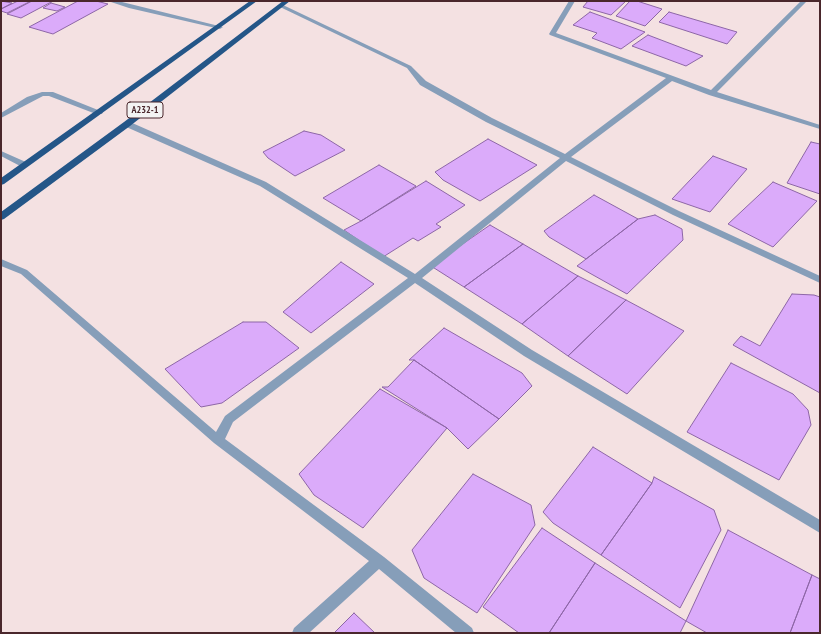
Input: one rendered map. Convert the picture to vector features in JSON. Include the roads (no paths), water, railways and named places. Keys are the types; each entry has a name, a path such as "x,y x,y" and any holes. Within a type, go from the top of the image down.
{"highway":[{"name":"A232-1","path":"2,180 220,27 254,1"},
{"name":"A232-1","path":"1,217 127,124 284,3"}],"street":[{"path":"111,1 220,27"},
{"path":"572,1 552,34 671,78 820,127"},
{"path":"712,92 804,1"},
{"path":"284,3 409,68 423,83 489,120 676,213 820,280"},
{"path":"218,440 229,419 415,278 565,158 671,78"},
{"path":"1,116 30,99 42,94 50,94 99,112"},
{"path":"127,124 263,184 415,278 528,353 820,527"},
{"path":"1,153 25,165"},
{"path":"1,262 24,272 218,440 379,561 467,633"},
{"path":"299,633 379,561"}]}
